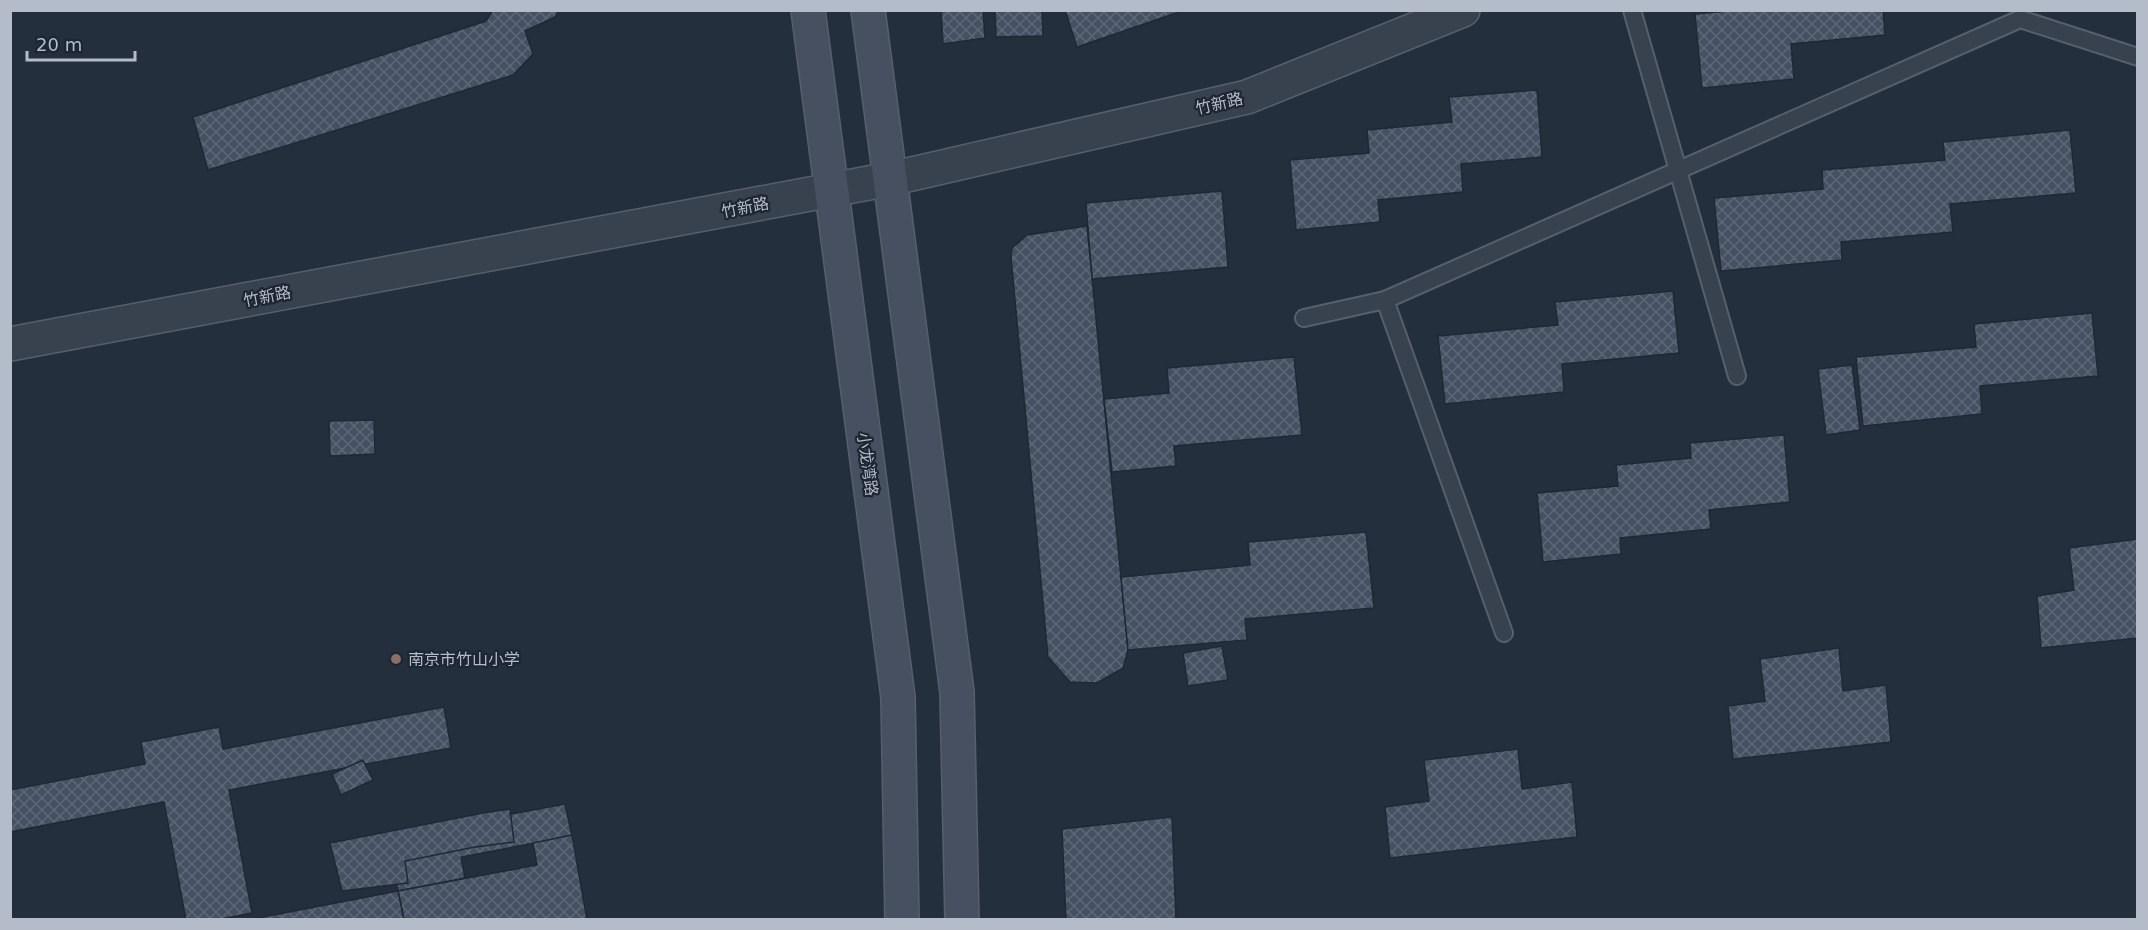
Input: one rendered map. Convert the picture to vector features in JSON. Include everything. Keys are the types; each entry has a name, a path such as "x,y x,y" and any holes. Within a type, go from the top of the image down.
{"main road":[{"name":"小龙湾路","path":"808,10 898,697 902,920"},
{"path":"868,10 957,692 962,920"}],"street":[{"name":"竹新路","path":"10,344 890,179 1247,97 1463,10"}],"lane":[{"path":"1632,10 1737,376"},
{"path":"1304,318 1384,300 2020,19 2138,57"},
{"path":"1384,300 1504,633"}],"building":[{"path":"493,10 559,10 555,17 525,31 533,54 513,75 208,170 193,117 486,21"},
{"path":"941,10 983,10 985,38 943,44"},
{"path":"995,10 1042,10 1043,36 996,37"},
{"path":"1065,10 1185,10 1077,47"},
{"path":"1739,10 1883,10 1885,35 1791,44 1794,79 1702,88 1695,14"},
{"path":"1537,90 1542,157 1461,164 1463,192 1378,200 1380,222 1296,230 1290,160 1369,153 1367,130 1452,122 1449,97"},
{"path":"2070,130 2076,193 1950,204 1953,232 1841,242 1842,260 1721,271 1714,198 1823,189 1822,170 1945,160 1943,142"},
{"path":"1222,191 1228,267 1092,279 1086,203"},
{"path":"1087,226 1128,650 1123,668 1097,683 1070,682 1048,657 1011,257 1012,248 1027,235"},
{"path":"1673,291 1679,353 1562,364 1564,392 1445,404 1438,336 1558,325 1555,302"},
{"path":"2092,313 2098,376 1980,386 1982,414 1863,426 1856,357 1976,347 1974,324"},
{"path":"1294,357 1302,435 1174,446 1176,466 1112,472 1104,399 1169,393 1167,368"},
{"path":"1852,365 1860,430 1826,435 1818,369"},
{"path":"374,420 375,454 330,456 329,421"},
{"path":"1784,435 1790,502 1709,510 1711,529 1620,538 1621,554 1543,562 1537,493 1618,486 1616,465 1691,458 1690,443"},
{"path":"1366,532 1374,608 1245,619 1247,640 1128,650 1121,577 1250,565 1248,542"},
{"path":"2138,539 2138,638 2041,648 2037,596 2074,590 2069,548"},
{"path":"1222,646 1228,680 1188,686 1183,653"},
{"path":"1839,648 1843,691 1886,685 1891,742 1733,759 1728,706 1765,701 1760,659"},
{"path":"444,707 451,748 229,790 252,913 216,920 186,920 164,802 10,832 10,790 145,764 141,742 219,727 223,749"},
{"path":"1518,749 1522,789 1572,782 1577,837 1390,858 1385,807 1429,801 1424,760"},
{"path":"363,760 373,780 341,795 332,774"},
{"path":"565,804 572,836 461,857 465,878 398,891 388,837"},
{"path":"510,809 514,842 405,861 408,883 342,891 330,843"},
{"path":"1172,817 1176,920 1066,920 1062,829"},
{"path":"572,835 587,920 404,920 398,891 537,865 533,843"},
{"path":"398,891 404,920 248,920"}],"place":[{"name":"南京市竹山小学","path":"396,659"}]}
